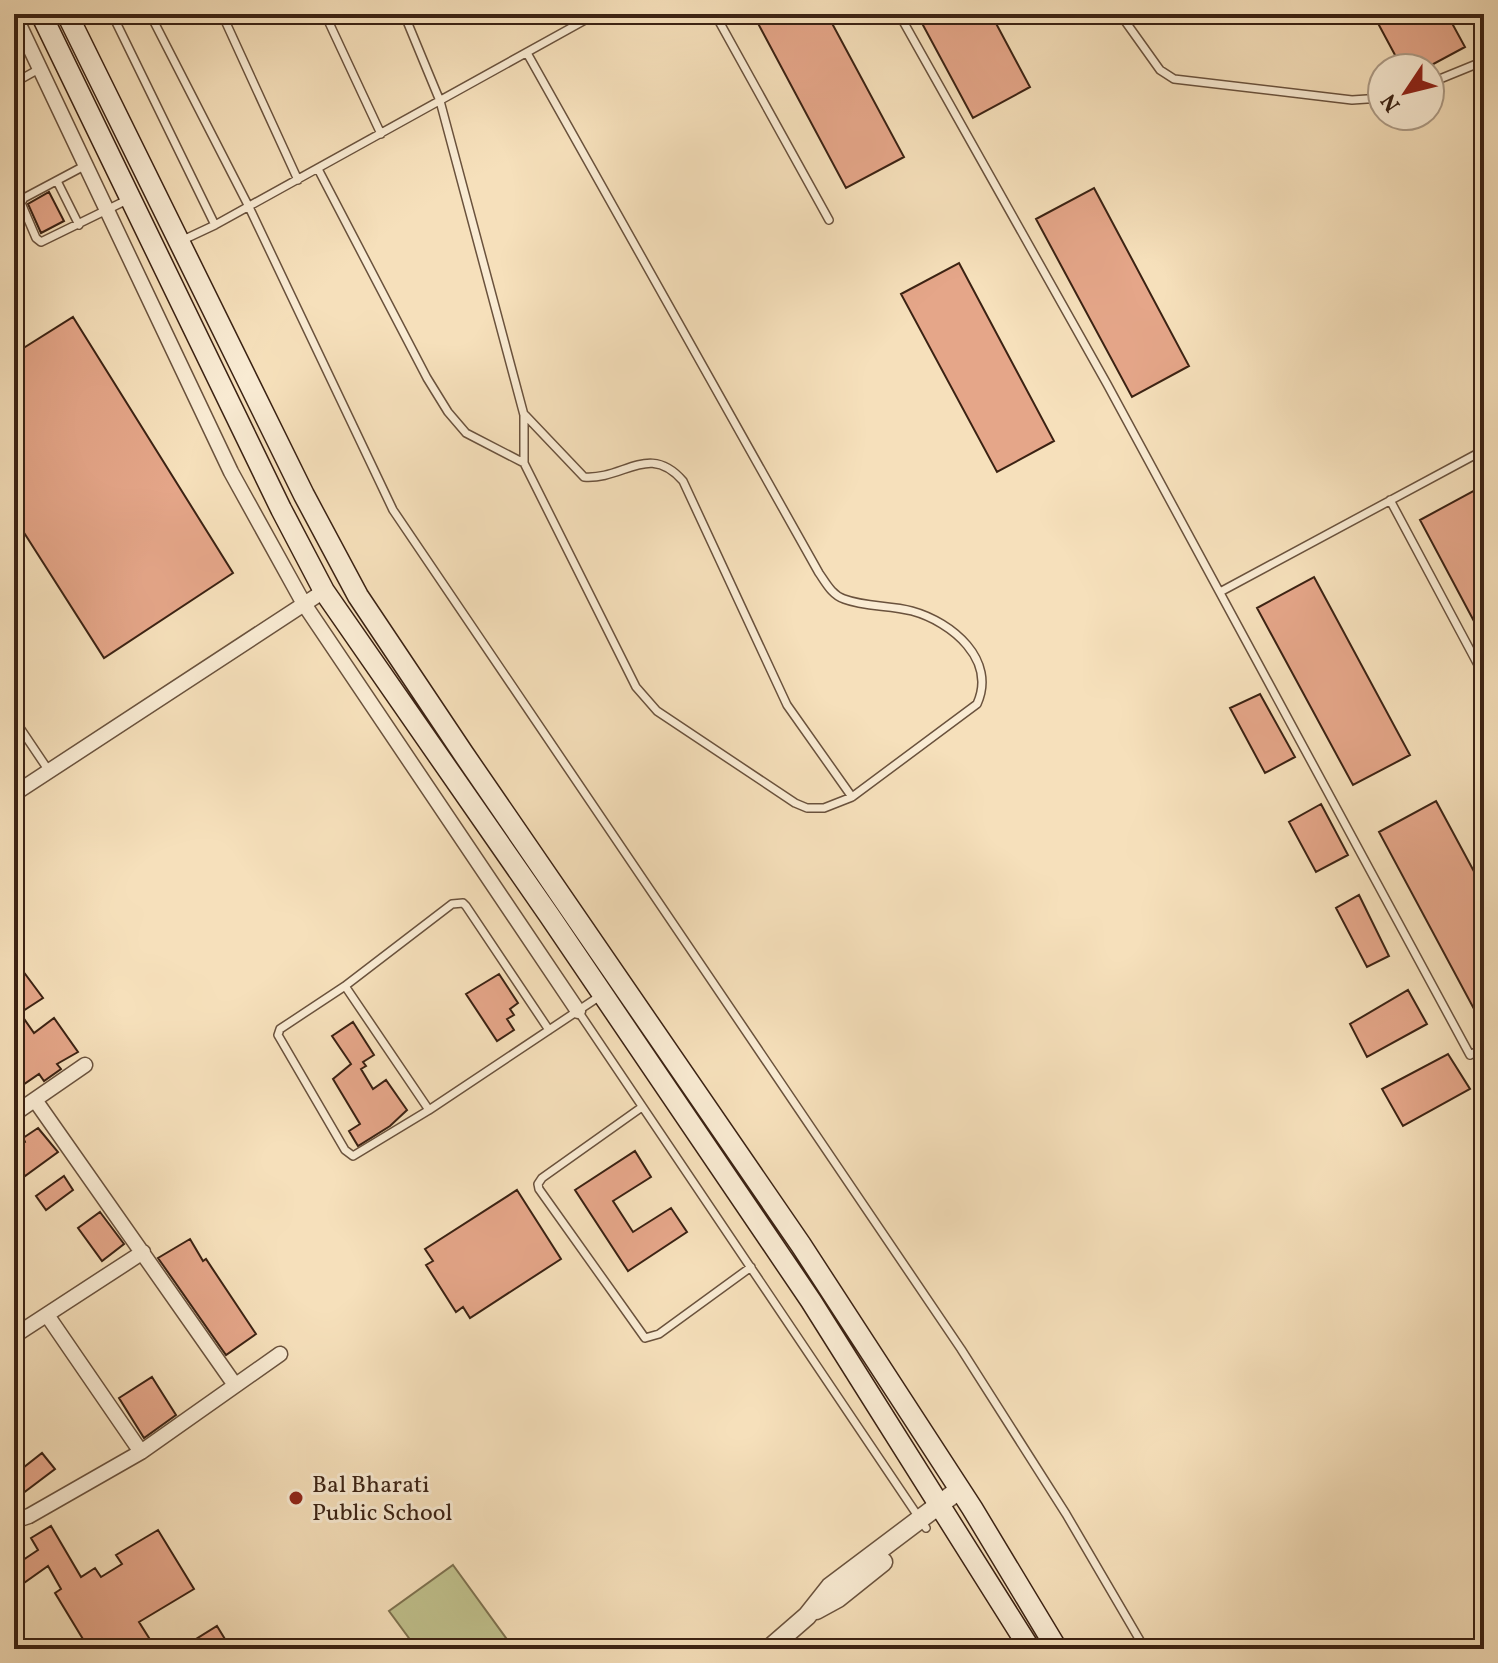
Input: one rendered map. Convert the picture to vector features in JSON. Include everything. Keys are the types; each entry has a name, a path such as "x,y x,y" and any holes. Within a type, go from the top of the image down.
{"main road":[{"path":"41,14 281,509 324,591 811,1301 1030,1649"},
{"path":"67,14 304,495 358,596 801,1245 963,1494 1057,1649"}],"street":[{"path":"14,14 231,472 304,604 578,1011"},
{"path":"14,794 324,591"},
{"path":"14,1114 85,1065"},
{"path":"35,1100 235,1385"},
{"path":"14,1336 143,1252"},
{"path":"47,1315 141,1452"},
{"path":"14,1510 23,1518 29,1516 141,1452 280,1354"},
{"path":"769,1649 807,1616 838,1598 923,1523 963,1494"}],"lane":[{"path":"112,14 215,225"},
{"path":"150,14 249,207 393,510 961,1349 1066,1514 1145,1649"},
{"path":"222,14 298,180"},
{"path":"325,14 381,134"},
{"path":"404,14 440,101 524,415 524,463 636,687 657,711 795,803 807,808 824,808 852,797 977,704 984,690 976,657 964,640 942,624 913,611 845,600 832,592 527,53"},
{"path":"179,242 249,207 596,14"},
{"path":"715,14 829,220"},
{"path":"899,14 1107,384 1470,1055 1484,1048"},
{"path":"1120,14 1160,70 1174,79 1366,99"},
{"path":"1446,76 1484,61"},
{"path":"14,83 41,68"},
{"path":"86,165 21,203 36,238 44,242 129,199"},
{"path":"318,169 427,378 448,412 466,433 524,463"},
{"path":"57,181 79,225"},
{"path":"524,415 584,477 597,478 656,462 672,468 683,481 787,705 852,797"},
{"path":"1220,592 1484,450"},
{"path":"1390,500 1484,676"},
{"path":"14,719 49,771"},
{"path":"549,1030 463,903 452,904 345,986 280,1029 278,1035 345,1150 353,1156 429,1110 578,1011 603,994"},
{"path":"345,986 429,1110"},
{"path":"578,1011 923,1523"},
{"path":"642,1107 542,1178 539,1189 645,1338 659,1334 751,1267"}],"green space":[{"path":"453,1565 514,1649 417,1649 389,1611"}],"building":[{"path":"753,14 827,14 904,157 846,188"},
{"path":"917,14 991,14 1030,87 973,118"},
{"path":"1373,14 1447,14 1465,47 1446,57 1446,52 1393,52"},
{"path":"1094,188 1189,366 1132,397 1036,219"},
{"path":"49,192 64,221 41,233 28,204"},
{"path":"959,263 1054,441 997,472 901,294"},
{"path":"73,317 233,573 104,658 14,517 14,354"},
{"path":"1477,489 1484,502 1484,640 1420,520"},
{"path":"1314,577 1410,755 1353,785 1257,608"},
{"path":"1260,694 1295,757 1265,773 1230,708"},
{"path":"1436,801 1484,890 1484,1004 1474,1009 1379,832"},
{"path":"1321,804 1348,855 1316,872 1289,822"},
{"path":"1359,895 1389,956 1367,967 1336,908"},
{"path":"14,959 43,998 20,1013 34,1033 54,1018 78,1052 57,1064 61,1069 44,1081 39,1074 14,1091"},
{"path":"499,974 518,1003 510,1009 514,1015 507,1019 514,1030 497,1041 466,994"},
{"path":"1408,990 1427,1024 1367,1057 1350,1024"},
{"path":"353,1022 374,1055 363,1062 366,1066 361,1069 373,1089 386,1080 407,1110 390,1126 358,1146 349,1131 360,1124 333,1079 351,1064 332,1036"},
{"path":"1448,1054 1470,1089 1403,1126 1382,1089"},
{"path":"38,1128 58,1152 25,1176 14,1161 14,1149"},
{"path":"635,1151 651,1177 613,1201 633,1232 671,1208 687,1232 628,1271 575,1190"},
{"path":"64,1176 73,1190 46,1210 36,1196"},
{"path":"517,1190 561,1259 470,1318 463,1307 456,1312 426,1265 433,1261 425,1249"},
{"path":"100,1212 124,1244 102,1261 78,1228"},
{"path":"190,1239 256,1334 226,1355 158,1258"},
{"path":"152,1377 176,1415 144,1438 119,1398"},
{"path":"42,1453 55,1469 14,1500 14,1475"},
{"path":"51,1526 81,1577 95,1568 101,1577 122,1564 116,1555 158,1530 194,1589 139,1622 156,1649 89,1649 55,1593 61,1589 48,1566 14,1590 14,1566 38,1550 31,1538"},
{"path":"217,1626 231,1649 180,1649"}],"place":[{"name":"Bal Bharati Public School","path":"296,1498"}]}
